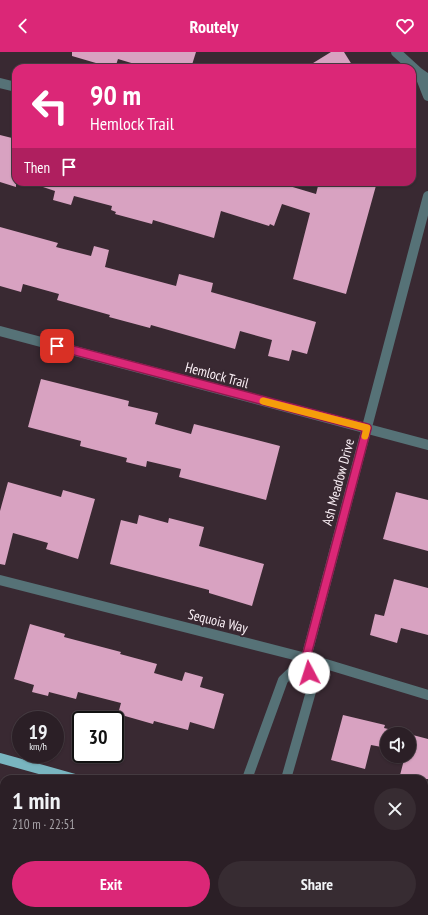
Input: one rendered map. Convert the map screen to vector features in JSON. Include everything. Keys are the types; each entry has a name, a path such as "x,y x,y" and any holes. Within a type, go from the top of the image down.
{"main road":[{"path":"0,758 61,775"}],"street":[{"path":"396,52 409,64"},
{"path":"416,70 428,79"},
{"path":"419,73 428,96"},
{"path":"0,83 12,86"},
{"name":"Ash Meadow Drive","path":"287,775 312,688 306,658 428,196"},
{"name":"Hemlock Trail","path":"0,331 428,445"},
{"name":"Sequoia Way","path":"0,580 306,658 428,695"},
{"path":"248,775 283,680 306,658"}],"building":[{"path":"72,52 196,52 192,64 135,64 118,59 116,64 99,64 72,56"},
{"path":"331,52 344,52 352,64 312,64"},
{"path":"0,135 12,138 12,186 0,182"},
{"path":"40,186 289,186 316,194 318,186 376,186 346,294 293,279 310,213 282,204 274,226 270,224 269,226 221,211 214,238 153,220 152,224 115,214 116,212 111,210 112,206 74,196 71,205 53,200 55,191"},
{"path":"0,227 58,243 56,247 91,256 94,246 109,250 105,267 176,286 179,274 213,283 211,292 316,322 307,354 292,350 289,361 268,356 272,340 240,331 235,349 151,325 150,328 109,317 110,315 57,300 59,294 23,284 21,292 0,286"},
{"path":"41,379 129,401 128,406 158,413 155,424 191,434 194,424 280,446 266,500 179,477 181,469 147,461 146,467 126,462 127,458 80,446 81,441 28,427"},
{"path":"8,482 61,497 63,490 95,499 78,559 46,549 48,543 13,533 5,565 0,564 0,511"},
{"path":"396,492 428,500 428,551 383,539"},
{"path":"139,515 168,523 169,518 204,527 199,546 264,564 252,606 209,593 209,590 110,564 121,520 137,524"},
{"path":"394,579 428,588 428,635 401,628 397,643 370,635 375,614 384,616"},
{"path":"30,624 65,634 64,637 121,652 120,654 157,664 154,673 182,681 185,672 203,677 200,687 224,694 214,729 190,722 188,730 154,721 153,724 124,716 124,711 119,711 121,703 78,692 76,699 49,692 48,696 32,692 34,685 14,679"},
{"path":"343,715 385,725 384,727 380,727 380,747 371,745 365,769 331,760"},
{"path":"416,736 428,739 428,775 400,775 403,763 416,763"}],"slow traffic":[{"path":"263,401 367,428 365,436"}],"route":[{"path":"57,346 367,428 306,658 309,673"}]}
